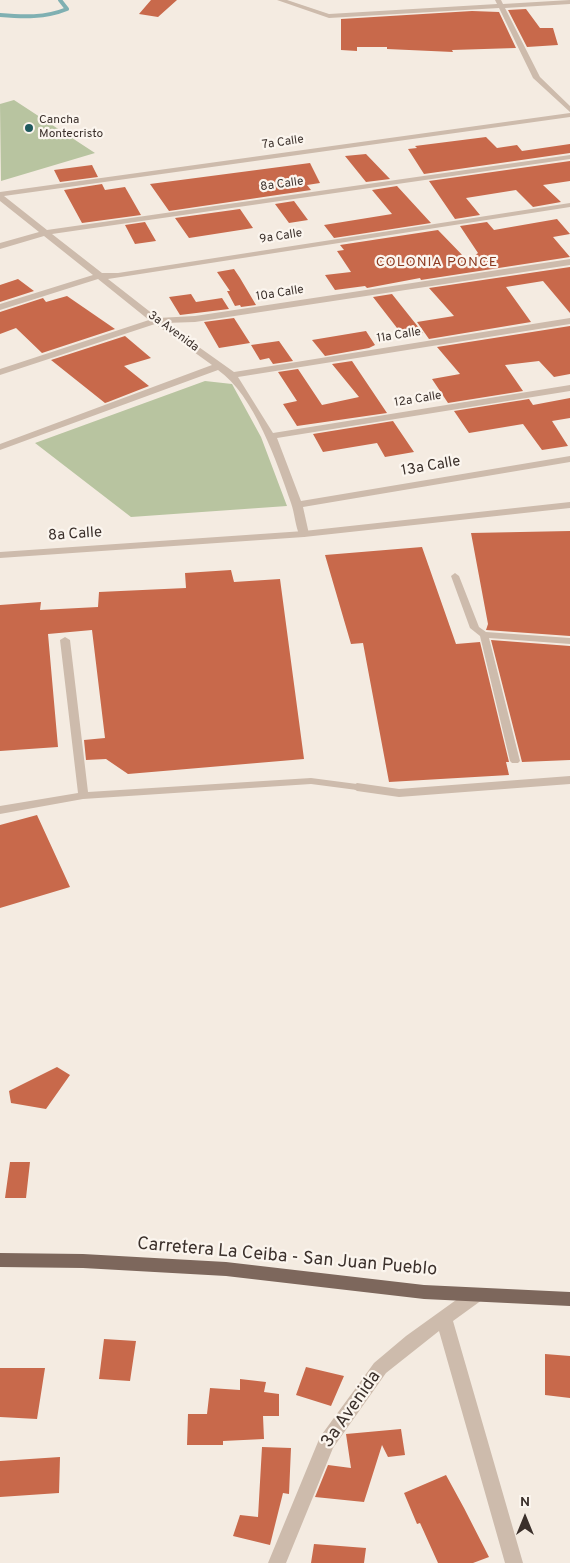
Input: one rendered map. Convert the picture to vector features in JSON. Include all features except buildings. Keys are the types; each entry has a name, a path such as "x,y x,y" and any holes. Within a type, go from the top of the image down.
{"main road":[{"name":"Carretera La Ceiba - San Juan Pueblo","path":"0,1260 84,1261 226,1269 424,1292 570,1299"}],"street":[{"path":"280,0 329,16 499,3 570,2"},
{"path":"499,3 537,78 570,110"},
{"name":"7a Calle","path":"0,196 570,115"},
{"name":"8a Calle","path":"0,246 44,233 570,157"},
{"name":"3a Avenida","path":"0,196 156,321 232,375 271,436 297,505 304,534"},
{"name":"9a Calle","path":"0,306 100,276 118,276 570,205"},
{"name":"10a Calle","path":"0,372 156,321 195,320 570,262"},
{"name":"11a Calle","path":"232,375 570,321"},
{"path":"0,448 219,366"},
{"name":"12a Calle","path":"271,436 570,388"},
{"name":"13a Calle","path":"297,505 570,459"},
{"name":"8a Calle","path":"0,555 304,534 570,505"},
{"path":"357,787 399,793 570,780"},
{"name":"3a Avenida","path":"276,1563 326,1443 380,1368 476,1295"},
{"path":"444,1318 514,1563"}],"lane":[{"path":"455,576 475,628 484,635 570,641"},
{"path":"484,635 515,761"},
{"path":"65,640 83,796"},
{"path":"0,810 83,796 311,781 357,787"}],"green space":[{"name":"Cancha Montecristo","path":"14,100 95,153 1,181 0,104"},
{"path":"205,381 232,384 261,437 287,506 131,517 35,443"}],"waterway":[{"path":"0,15 42,15 67,9 60,0"}],"place":[{"name":"Cancha Montecristo","path":"29,128"}],"district":[{"name":"COLONIA PONCE","path":"437,263"}]}
